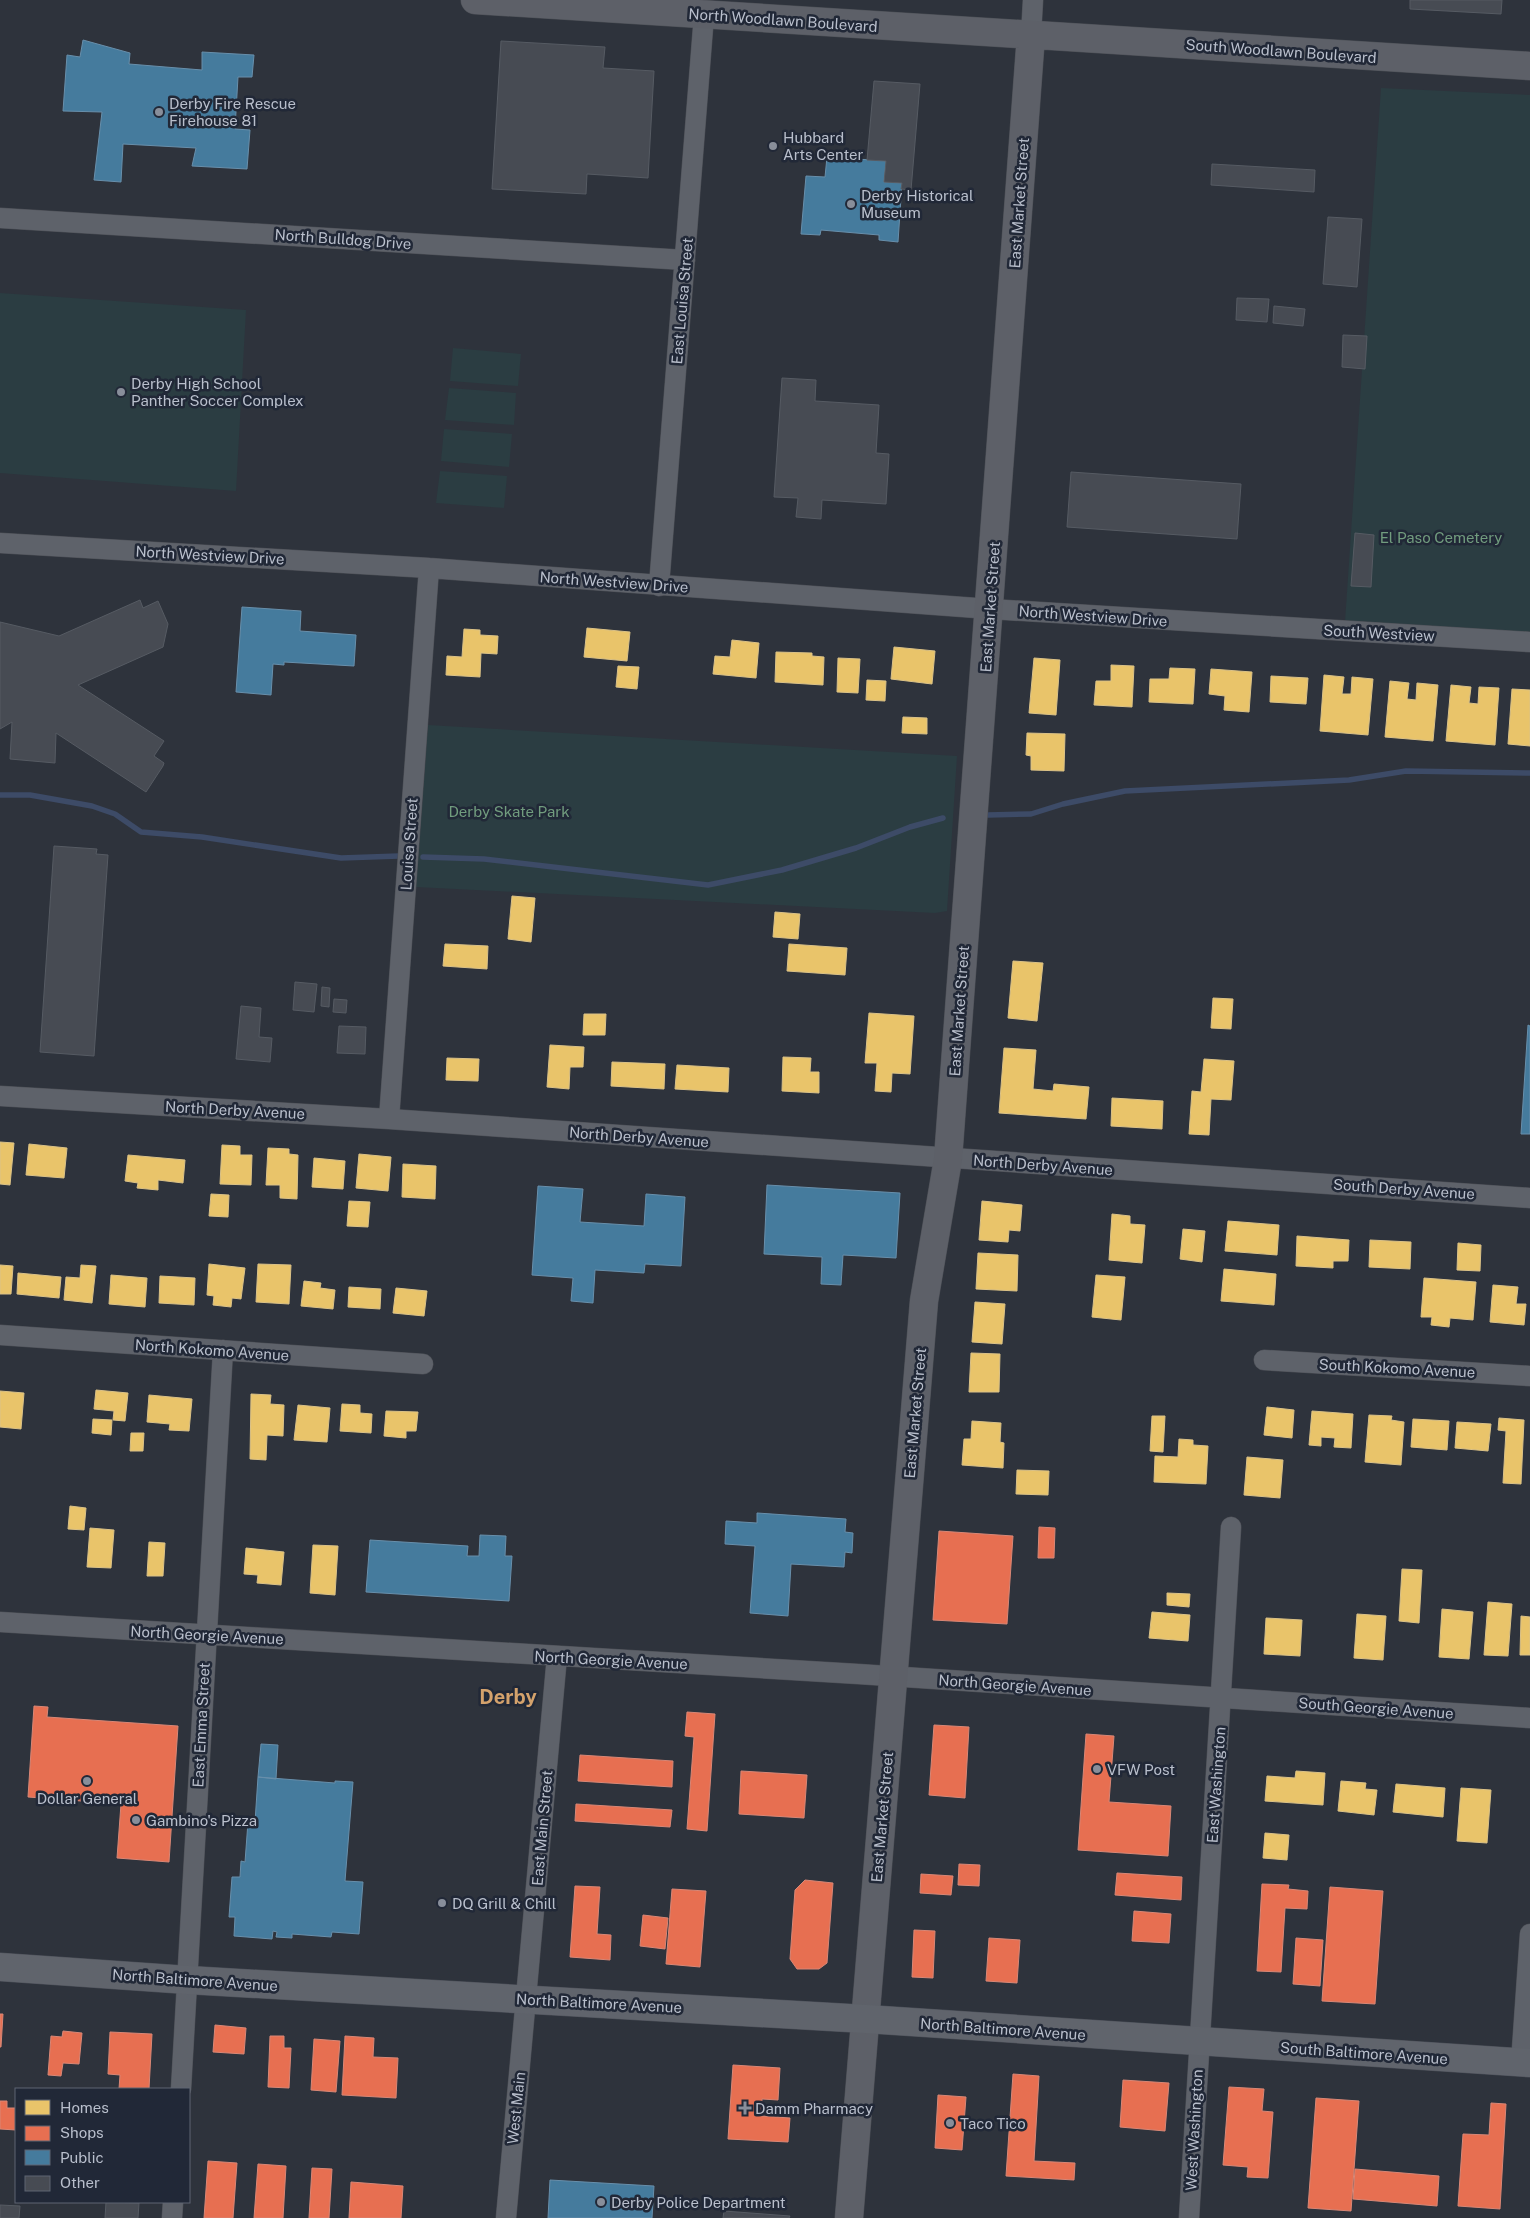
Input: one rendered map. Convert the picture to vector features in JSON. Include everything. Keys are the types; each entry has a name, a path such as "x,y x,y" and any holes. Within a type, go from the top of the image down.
{"main road":[{"name":"North Baltimore Avenue","path":"0,1967 188,1980 866,2019 1198,2043"},
{"name":"South Baltimore Avenue","path":"1198,2043 1525,2063"}],"street":[{"name":"North Woodlawn Boulevard","path":"475,0 1031,35"},
{"name":"East Market Street","path":"849,2218 924,1301 948,1159 990,609 1033,0"},
{"name":"East Louisa Street","path":"659,586 704,15"},
{"name":"South Woodlawn Boulevard","path":"1031,35 1530,66"},
{"name":"North Bulldog Drive","path":"0,218 685,260"},
{"name":"North Westview Drive","path":"0,543 429,568 659,586 1229,625"},
{"name":"Louisa Street","path":"390,1119 429,568"},
{"name":"South Westview","path":"1229,625 1364,631 1530,642"},
{"name":"North Derby Avenue","path":"0,1096 390,1119 1278,1182"},
{"name":"South Derby Avenue","path":"1278,1182 1380,1186 1530,1198"},
{"name":"North Kokomo Avenue","path":"0,1335 423,1364"},
{"name":"East Emma Street","path":"181,2088 222,1350"},
{"name":"South Kokomo Avenue","path":"1264,1360 1530,1376"},
{"name":"East Washington","path":"1198,2043 1231,1527"},
{"name":"North Georgie Avenue","path":"0,1622 894,1676 1221,1699"},
{"name":"East Main Street","path":"527,1999 557,1656"},
{"name":"South Georgie Avenue","path":"1221,1699 1530,1718"},
{"path":"1525,2063 1530,1934"},
{"name":"West Main","path":"506,2218 527,1999"},
{"name":"West Washington","path":"1189,2218 1198,2043"},
{"path":"172,2218 173,2203"}],"green space":[{"name":"El Paso Cemetery","path":"1381,88 1530,95 1530,634 1345,622"},
{"name":"Derby High School Panther Soccer Complex","path":"0,293 246,310 236,491 0,473"},
{"path":"453,348 521,354 518,386 450,381"},
{"path":"449,388 516,393 514,425 445,420"},
{"path":"444,429 512,434 509,467 441,461"},
{"path":"440,471 507,476 504,508 436,503"},
{"name":"Derby Skate Park","path":"428,725 957,756 947,911 935,913 416,887"}],"building: Homes":[{"path":"587,628 630,632 627,661 584,657"},
{"path":"464,629 480,630 480,635 498,636 497,654 481,653 480,677 446,675 447,656 462,657"},
{"path":"732,640 759,643 756,678 713,674 715,656 730,657"},
{"path":"894,647 935,651 932,684 891,679"},
{"path":"776,652 812,653 812,656 824,657 823,685 775,682"},
{"path":"838,658 860,659 858,693 837,692"},
{"path":"1034,658 1060,660 1056,715 1029,713"},
{"path":"1111,665 1134,666 1132,707 1094,705 1096,681 1111,681"},
{"path":"618,666 639,667 637,689 616,687"},
{"path":"1170,668 1195,669 1193,704 1149,702 1150,679 1169,679"},
{"path":"1211,669 1252,672 1249,712 1224,710 1225,696 1209,694"},
{"path":"1324,675 1344,677 1342,694 1351,694 1352,677 1373,679 1368,735 1320,731"},
{"path":"1271,676 1308,678 1306,704 1270,702"},
{"path":"867,680 886,681 885,701 866,700"},
{"path":"1390,681 1409,683 1407,699 1416,700 1417,683 1438,685 1433,741 1385,737"},
{"path":"1451,685 1471,687 1469,703 1478,704 1479,687 1499,688 1495,745 1446,741"},
{"path":"1512,689 1530,690 1530,746 1508,744"},
{"path":"903,717 927,718 927,734 902,733"},
{"path":"1027,733 1065,734 1064,771 1031,770 1031,756 1026,755"},
{"path":"512,896 535,898 531,942 508,939"},
{"path":"775,912 800,914 798,939 773,937"},
{"path":"445,944 488,946 487,969 443,966"},
{"path":"789,944 847,948 845,975 787,971"},
{"path":"1013,961 1043,963 1037,1021 1008,1018"},
{"path":"1213,998 1233,999 1231,1029 1211,1028"},
{"path":"869,1013 914,1016 910,1074 892,1073 891,1092 875,1091 877,1063 865,1063"},
{"path":"584,1014 606,1014 605,1035 583,1035"},
{"path":"550,1045 584,1047 583,1067 570,1067 569,1089 547,1087"},
{"path":"1004,1048 1036,1050 1033,1089 1053,1091 1054,1084 1089,1087 1086,1119 999,1113"},
{"path":"783,1057 811,1058 810,1072 819,1072 819,1093 782,1091"},
{"path":"447,1058 479,1059 478,1081 446,1080"},
{"path":"1204,1059 1234,1061 1231,1100 1211,1099 1209,1135 1189,1134 1192,1091 1201,1092"},
{"path":"612,1062 665,1064 664,1089 611,1086"},
{"path":"677,1065 729,1068 728,1092 675,1089"},
{"path":"1112,1098 1163,1101 1162,1129 1111,1126"},
{"path":"0,1142 14,1143 10,1185 0,1184"},
{"path":"29,1144 67,1148 64,1178 26,1175"},
{"path":"222,1145 240,1146 240,1155 252,1155 251,1185 220,1184"},
{"path":"268,1148 289,1149 289,1154 298,1155 297,1199 280,1198 280,1185 266,1185"},
{"path":"359,1154 391,1157 388,1191 356,1188"},
{"path":"128,1155 185,1160 183,1183 158,1180 158,1190 137,1188 138,1183 125,1181"},
{"path":"314,1158 345,1161 343,1189 312,1187"},
{"path":"403,1164 436,1166 435,1199 402,1197"},
{"path":"211,1194 229,1195 228,1217 209,1216"},
{"path":"349,1201 370,1202 368,1227 347,1226"},
{"path":"982,1201 1022,1205 1020,1231 1009,1230 1008,1242 979,1240"},
{"path":"1112,1214 1130,1216 1130,1224 1145,1225 1142,1263 1109,1260"},
{"path":"1228,1221 1279,1225 1277,1255 1225,1251"},
{"path":"1183,1229 1205,1231 1202,1262 1180,1259"},
{"path":"1297,1236 1349,1240 1348,1261 1333,1261 1333,1268 1296,1266"},
{"path":"1370,1240 1411,1242 1410,1269 1369,1267"},
{"path":"1458,1243 1481,1245 1480,1271 1457,1270"},
{"path":"978,1253 1018,1255 1017,1291 976,1289"},
{"path":"209,1264 245,1268 241,1299 232,1298 231,1307 213,1305 214,1296 207,1295"},
{"path":"258,1264 291,1265 289,1304 256,1302"},
{"path":"0,1265 13,1266 11,1294 0,1294"},
{"path":"81,1265 96,1266 92,1303 64,1300 66,1277 80,1278"},
{"path":"1224,1269 1276,1274 1274,1305 1221,1301"},
{"path":"18,1273 61,1277 59,1298 17,1294"},
{"path":"111,1275 147,1278 145,1307 109,1304"},
{"path":"1096,1275 1125,1277 1121,1320 1092,1317"},
{"path":"160,1276 195,1278 194,1305 159,1303"},
{"path":"1424,1278 1476,1282 1473,1320 1450,1318 1449,1327 1431,1325 1432,1317 1421,1317"},
{"path":"304,1281 321,1283 320,1288 335,1290 333,1309 301,1306"},
{"path":"1493,1285 1518,1287 1516,1304 1526,1304 1524,1325 1490,1322"},
{"path":"349,1287 381,1289 380,1309 348,1307"},
{"path":"396,1288 427,1291 424,1316 393,1313"},
{"path":"975,1302 1005,1304 1002,1344 972,1342"},
{"path":"971,1353 1000,1354 999,1392 969,1392"},
{"path":"96,1390 128,1393 125,1421 113,1420 114,1411 94,1409"},
{"path":"0,1391 24,1393 21,1429 0,1427"},
{"path":"251,1394 271,1395 270,1404 284,1405 283,1436 267,1435 266,1460 250,1459"},
{"path":"149,1395 192,1399 189,1431 169,1430 170,1424 147,1422"},
{"path":"342,1404 360,1405 360,1413 372,1414 371,1433 340,1431"},
{"path":"298,1405 330,1408 327,1442 294,1440"},
{"path":"1267,1407 1294,1410 1292,1438 1264,1435"},
{"path":"386,1411 418,1412 416,1431 406,1431 406,1438 384,1436"},
{"path":"1312,1411 1353,1414 1351,1448 1334,1447 1335,1438 1321,1437 1321,1446 1309,1445"},
{"path":"1369,1415 1392,1416 1391,1420 1404,1422 1401,1465 1365,1462"},
{"path":"1152,1416 1165,1416 1163,1452 1150,1451"},
{"path":"1499,1418 1524,1420 1521,1484 1503,1483 1506,1431 1498,1430"},
{"path":"93,1419 112,1420 111,1435 92,1433"},
{"path":"1413,1419 1449,1421 1447,1450 1411,1447"},
{"path":"972,1421 1001,1423 1000,1442 1004,1443 1003,1468 962,1465 964,1439 971,1439"},
{"path":"1457,1422 1491,1424 1488,1451 1455,1448"},
{"path":"131,1433 144,1433 143,1451 130,1451"},
{"path":"1179,1439 1193,1440 1193,1445 1208,1446 1206,1484 1154,1482 1155,1456 1178,1457"},
{"path":"1247,1457 1283,1460 1280,1498 1244,1495"},
{"path":"1017,1470 1049,1471 1048,1495 1016,1494"},
{"path":"70,1506 86,1508 84,1530 68,1529"},
{"path":"90,1528 114,1530 111,1568 87,1567"},
{"path":"149,1542 165,1543 163,1576 147,1576"},
{"path":"313,1545 338,1546 335,1595 310,1593"},
{"path":"246,1548 284,1552 281,1585 257,1583 258,1575 244,1574"},
{"path":"1402,1569 1422,1570 1419,1623 1399,1621"},
{"path":"1167,1593 1190,1594 1189,1607 1167,1605"},
{"path":"1488,1602 1512,1604 1508,1656 1484,1655"},
{"path":"1442,1609 1473,1612 1469,1659 1439,1657"},
{"path":"1152,1612 1190,1615 1188,1641 1149,1638"},
{"path":"1357,1614 1386,1616 1383,1660 1354,1658"},
{"path":"1521,1616 1530,1617 1530,1655 1520,1655"},
{"path":"1266,1618 1302,1620 1300,1656 1264,1654"},
{"path":"1296,1771 1325,1773 1323,1805 1265,1801 1267,1776 1295,1778"},
{"path":"1341,1781 1366,1783 1365,1789 1377,1790 1374,1815 1338,1811"},
{"path":"1396,1784 1445,1788 1443,1817 1393,1812"},
{"path":"1461,1788 1491,1790 1487,1843 1457,1841"},
{"path":"1265,1833 1289,1835 1287,1860 1263,1858"}],"building: Shops":[{"path":"1039,1527 1055,1528 1054,1558 1038,1558"},
{"path":"939,1531 1013,1536 1007,1624 933,1620"},
{"path":"34,1706 48,1707 47,1717 178,1726 169,1862 117,1858 121,1804 28,1797"},
{"path":"687,1712 715,1714 707,1831 687,1829 694,1737 685,1736"},
{"path":"934,1725 969,1727 965,1798 929,1795"},
{"name":"VFW Post","path":"1086,1734 1114,1736 1109,1802 1171,1806 1168,1856 1078,1850"},
{"path":"580,1755 673,1761 672,1787 578,1781"},
{"path":"741,1771 807,1775 804,1818 739,1814"},
{"path":"576,1804 672,1810 670,1827 575,1821"},
{"path":"959,1864 980,1865 979,1886 958,1885"},
{"path":"1117,1873 1182,1877 1181,1900 1115,1895"},
{"path":"921,1874 953,1876 951,1895 920,1893"},
{"path":"805,1880 833,1883 827,1963 819,1969 797,1969 790,1959 795,1890"},
{"path":"1262,1884 1289,1885 1288,1889 1308,1891 1307,1909 1285,1908 1281,1972 1257,1971"},
{"path":"575,1886 600,1887 597,1934 611,1935 610,1960 570,1957"},
{"path":"1330,1887 1383,1891 1375,2004 1322,2001"},
{"path":"672,1889 706,1891 700,1967 666,1964"},
{"path":"1134,1911 1171,1914 1169,1943 1132,1941"},
{"path":"643,1915 668,1918 665,1949 640,1946"},
{"path":"914,1930 935,1931 933,1978 912,1977"},
{"path":"989,1938 1020,1940 1017,1983 986,1981"},
{"path":"1296,1938 1323,1940 1320,1986 1293,1984"},
{"path":"0,2014 3,2014 1,2047 0,2047"},
{"path":"215,2025 246,2028 244,2054 213,2052"},
{"path":"63,2031 82,2033 79,2064 63,2063 61,2076 48,2075 51,2036 62,2037"},
{"path":"110,2032 152,2034 149,2088 119,2088 120,2075 108,2074"},
{"path":"270,2036 284,2036 284,2048 291,2048 289,2088 268,2087"},
{"path":"345,2036 374,2038 373,2057 398,2058 396,2098 342,2095"},
{"path":"314,2039 340,2041 336,2092 311,2090"},
{"name":"Damm Pharmacy","path":"733,2065 780,2068 778,2100 762,2099 761,2116 790,2118 788,2142 728,2139"},
{"path":"1013,2074 1039,2076 1034,2161 1075,2163 1074,2180 1006,2176"},
{"path":"1123,2080 1169,2083 1165,2131 1120,2127"},
{"path":"1229,2087 1264,2089 1262,2111 1273,2112 1268,2178 1247,2177 1248,2167 1223,2165"},
{"name":"Taco Tico","path":"938,2095 966,2097 962,2150 935,2148"},
{"path":"1316,2098 1359,2101 1351,2211 1308,2208"},
{"path":"0,2101 7,2101 7,2108 15,2108 15,2130 0,2129"},
{"path":"1491,2103 1506,2104 1500,2209 1458,2206 1463,2134 1489,2135"},
{"path":"208,2161 237,2163 233,2218 204,2218"},
{"path":"258,2164 286,2166 283,2218 254,2218"},
{"path":"312,2168 332,2169 329,2218 309,2218"},
{"path":"1355,2169 1439,2176 1437,2206 1353,2199"},
{"path":"351,2182 403,2186 401,2218 349,2218"}],"building: Public":[{"name":"Derby Fire Rescue Firehouse 81","path":"83,40 130,53 129,64 202,70 202,52 254,55 252,77 238,77 235,129 250,130 247,169 192,166 196,148 123,144 121,182 94,180 102,112 63,111 67,55 80,57"},
{"path":"827,157 886,161 884,182 902,183 898,242 879,240 879,235 821,230 820,235 801,234 806,176 825,177"},
{"path":"242,607 301,611 300,631 356,635 354,666 284,662 284,665 273,664 271,695 236,692"},
{"path":"1528,1025 1530,1026 1530,1134 1521,1134"},
{"path":"767,1185 900,1193 896,1258 843,1255 841,1285 821,1284 822,1257 764,1254"},
{"path":"538,1186 583,1189 580,1222 644,1226 646,1194 685,1197 681,1266 645,1264 644,1273 595,1270 593,1303 571,1301 573,1278 532,1275"},
{"path":"757,1513 846,1519 845,1532 853,1533 852,1553 845,1552 844,1567 791,1564 788,1616 750,1613 755,1546 725,1544 726,1521 757,1523"},
{"path":"480,1535 506,1536 505,1556 512,1556 509,1601 366,1592 370,1540 468,1546 467,1556 479,1556"},
{"path":"261,1744 278,1745 276,1779 258,1777"},
{"path":"258,1777 335,1783 335,1781 353,1782 345,1881 363,1882 359,1934 332,1932 331,1937 292,1934 292,1938 276,1937 277,1932 273,1931 272,1939 234,1936 235,1917 229,1917 232,1877 240,1877 241,1861 245,1862 248,1822 255,1822"},
{"name":"Derby Police Department","path":"550,2180 654,2186 652,2218 548,2218"}],"building: Other":[{"path":"1410,0 1502,0 1501,14 1410,9"},
{"path":"501,41 605,47 603,68 654,71 648,178 587,174 586,194 492,189"},
{"path":"874,81 920,84 911,190 901,189 902,183 884,182 886,161 867,160"},
{"path":"1212,164 1315,170 1314,192 1211,185"},
{"path":"1328,217 1362,219 1357,287 1323,284"},
{"path":"1237,298 1269,299 1267,322 1236,320"},
{"path":"1274,306 1305,309 1303,326 1273,323"},
{"path":"1343,335 1367,336 1365,369 1342,367"},
{"path":"782,378 816,380 815,401 879,405 876,453 889,454 886,504 822,500 821,519 796,517 798,498 774,497"},
{"path":"1071,472 1241,484 1237,539 1067,527"},
{"path":"1355,533 1374,535 1371,587 1351,586"},
{"path":"140,600 143,608 158,601 168,624 163,647 78,685 164,741 154,756 164,763 163,766 146,792 56,733 55,763 10,759 12,722 0,729 0,622 59,636"},
{"path":"54,846 97,849 96,854 108,855 94,1056 40,1052"},
{"path":"295,982 317,984 314,1012 293,1010"},
{"path":"322,987 330,988 329,1007 321,1006"},
{"path":"334,999 347,1000 346,1013 333,1012"},
{"path":"241,1006 261,1008 259,1037 272,1038 270,1062 236,1059"},
{"path":"339,1026 366,1027 365,1054 337,1053"},
{"path":"106,2203 139,2203 138,2218 105,2218"},
{"path":"0,2205 20,2206 19,2218 0,2218"},
{"path":"724,2211 790,2216 789,2218 723,2218"}],"waterway":[{"path":"988,815 1031,814 1063,804 1125,791 1349,780 1406,771 1530,773"},
{"path":"0,795 30,795 92,806 115,814 141,832 202,837 341,858 399,856"},
{"path":"423,857 484,859 708,885 782,870 856,848 910,827 943,818"}],"place":[{"name":"Derby Fire Rescue Firehouse 81","path":"159,112"},
{"name":"Hubbard Arts Center","path":"773,146"},
{"name":"Derby Historical Museum","path":"851,204"},
{"name":"Derby High School Panther Soccer Complex","path":"121,392"},
{"name":"VFW Post","path":"1097,1769"},
{"name":"Dollar General","path":"87,1781"},
{"name":"Gambino's Pizza","path":"136,1820"},
{"name":"DQ Grill & Chill","path":"442,1903"},
{"name":"Damm Pharmacy","path":"745,2108"},
{"name":"Taco Tico","path":"950,2123"},
{"name":"Derby Police Department","path":"601,2202"}],"district":[{"name":"Derby","path":"508,1697"}]}
